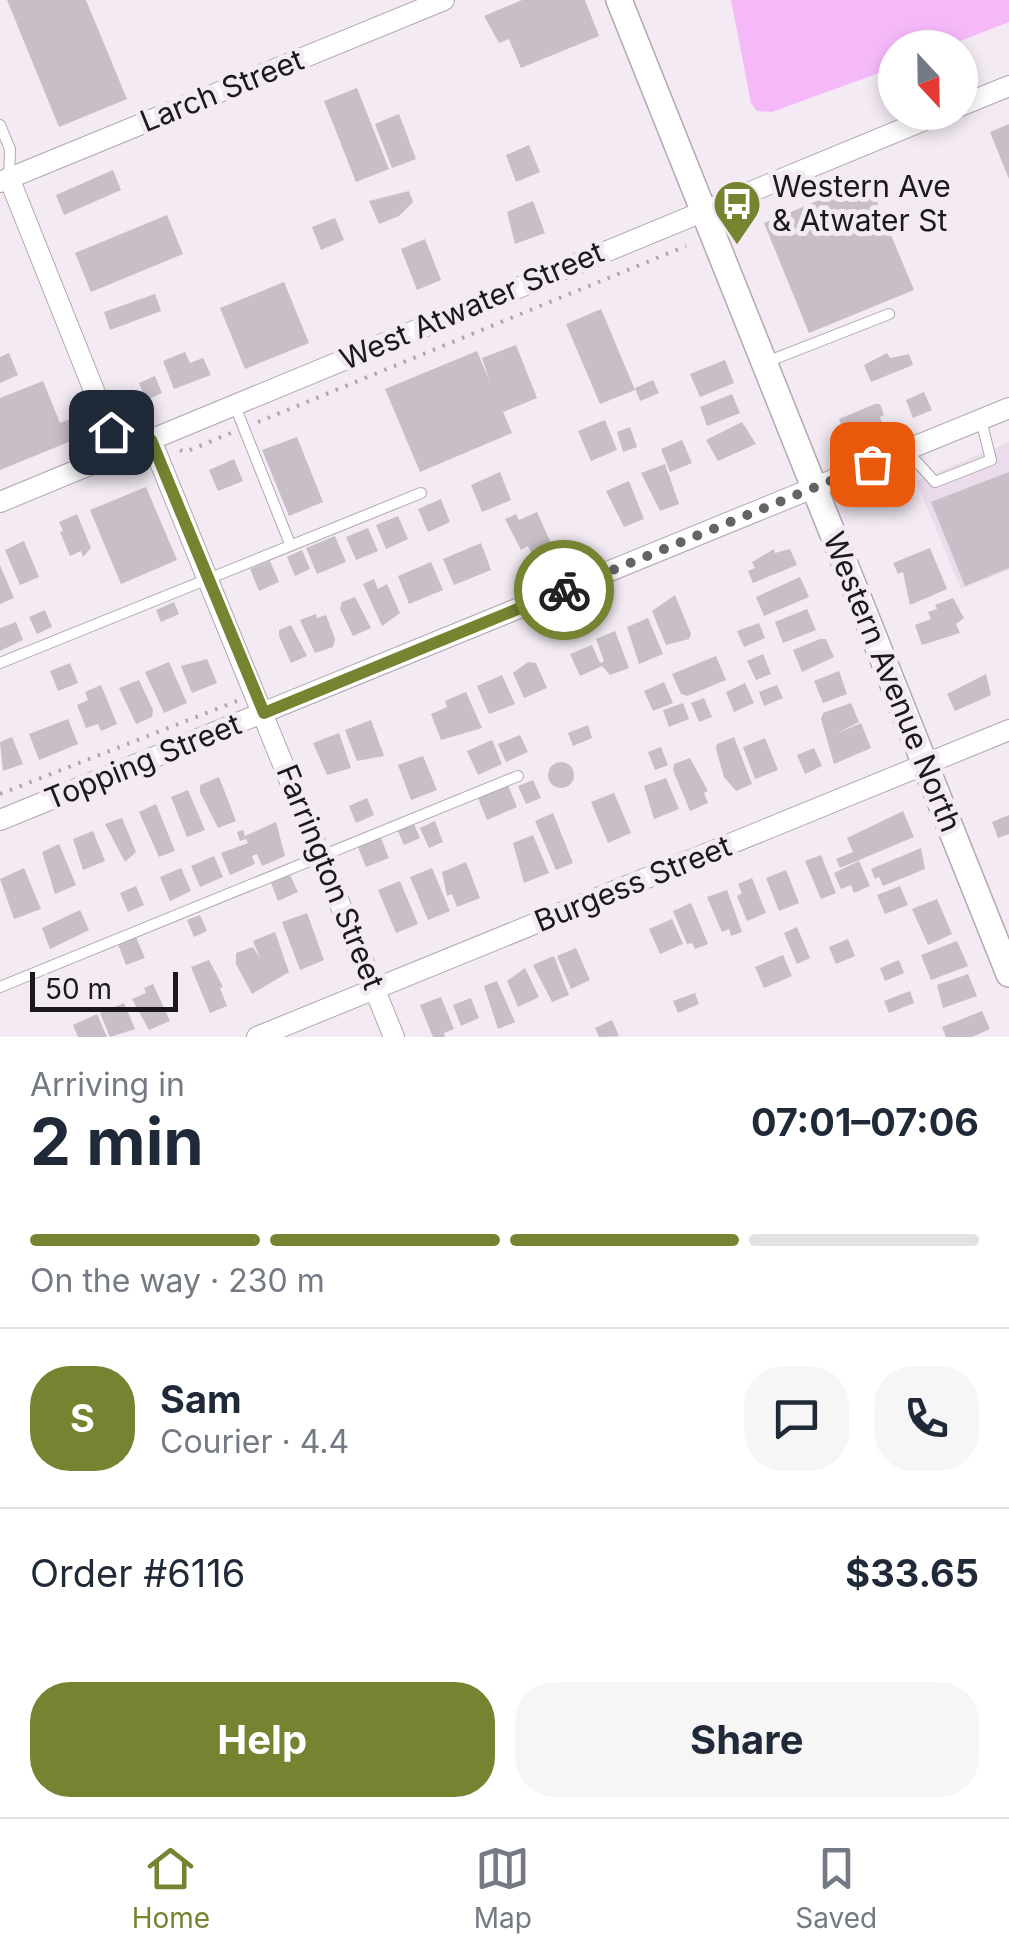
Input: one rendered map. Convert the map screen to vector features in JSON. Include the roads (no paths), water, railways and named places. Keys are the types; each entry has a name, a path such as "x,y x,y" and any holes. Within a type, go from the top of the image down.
{"street":[{"name":"Larch Street","path":"4,180 444,0"},
{"name":"Western Avenue North","path":"619,0 1009,974"},
{"path":"978,99 1009,86"},
{"name":"West Atwater Street","path":"0,502 900,130"},
{"path":"4,180 119,453"},
{"name":"Topping Street","path":"0,820 1009,408"},
{"name":"Farrington Street","path":"151,440 394,1037"},
{"name":"Burgess Street","path":"257,1037 1009,730"}],"lane":[{"path":"0,125 10,149 4,180"},
{"path":"763,363 889,314"},
{"path":"234,405 290,544"},
{"path":"906,450 935,482 992,460 981,420"},
{"path":"0,663 422,493"},
{"path":"0,987 518,776"}],"place":[{"name":"Western Ave & Atwater St","path":"737,246"}]}
